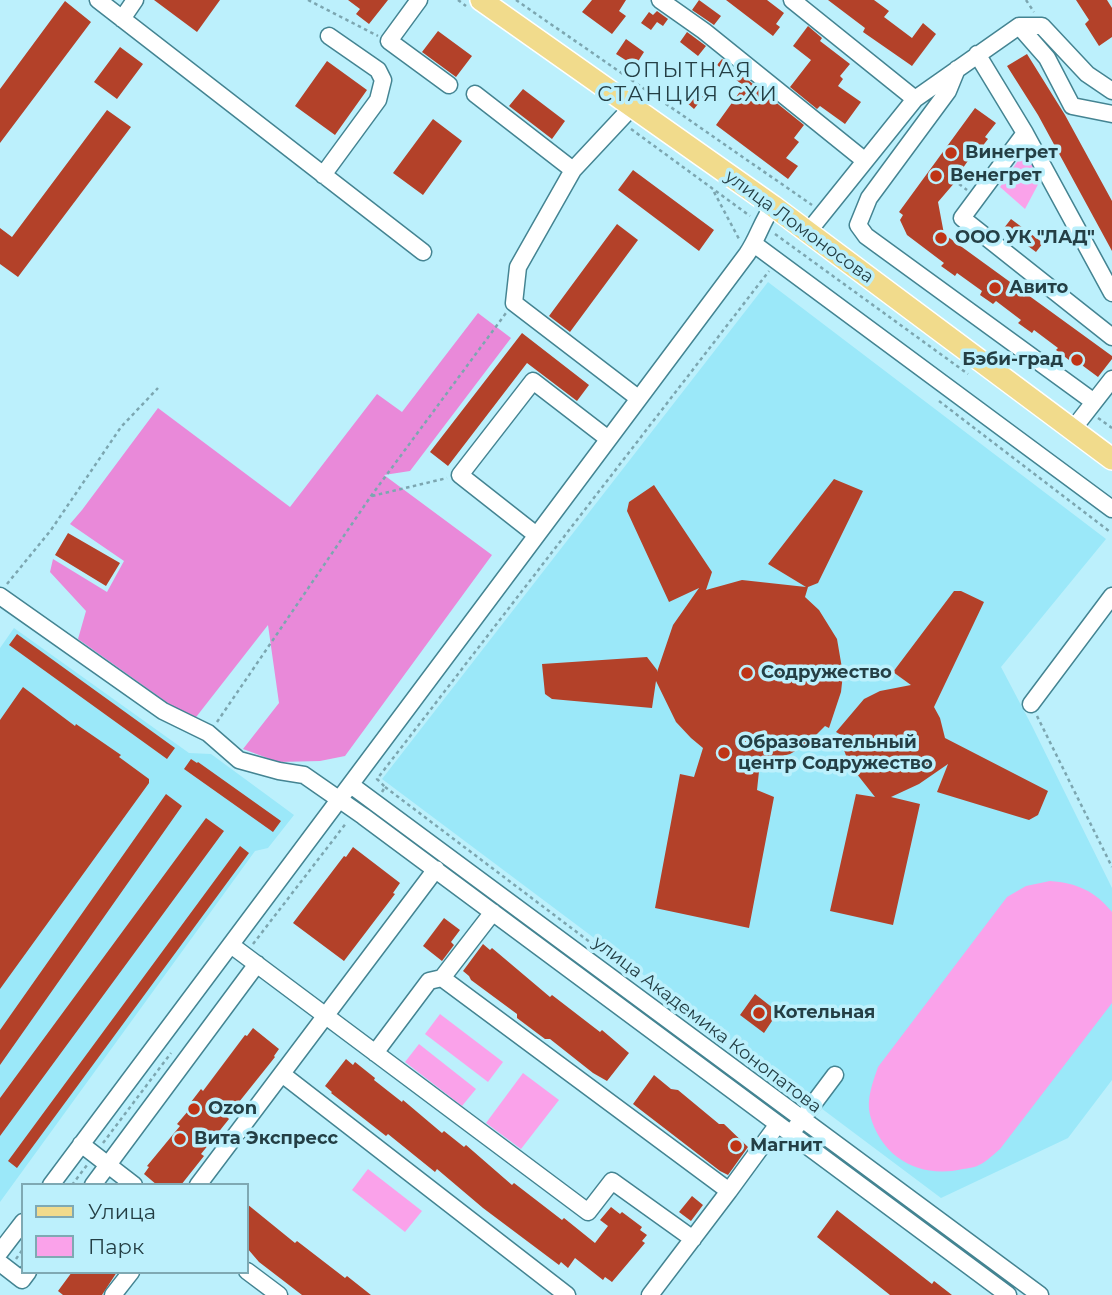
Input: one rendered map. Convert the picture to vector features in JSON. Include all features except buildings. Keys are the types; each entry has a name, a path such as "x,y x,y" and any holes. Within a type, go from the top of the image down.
{"main road":[{"name":"улица Ломоносова","path":"481,0 631,108 767,215 808,232 1112,459"}],"street":[{"path":"98,0 423,253"},
{"path":"122,19 135,0"},
{"path":"419,0 388,41 449,85"},
{"path":"660,0 864,160"},
{"path":"792,0 915,99"},
{"path":"808,232 915,99 1019,26 1042,26 1087,74 1112,91"},
{"path":"1019,26 1046,58 1072,106 1112,114"},
{"path":"323,175 378,100 383,80 378,70 329,36"},
{"path":"977,54 1025,133 1112,293"},
{"path":"957,69 948,91 869,198 858,225 876,243 1094,402"},
{"path":"1087,74 1105,77 1112,75"},
{"path":"475,94 573,170"},
{"path":"631,108 573,170 518,267 514,303 638,398"},
{"path":"1025,133 962,218 1112,337"},
{"path":"52,1183 750,249 767,215"},
{"path":"750,249 1112,509"},
{"path":"1073,429 1112,379"},
{"path":"535,534 460,475 533,381 607,438"},
{"name":"улица Академика Конопатова","path":"0,594 163,712 208,733 239,760 304,775 436,869 1008,1295"},
{"path":"1031,704 1112,596"},
{"name":"улица Академика Конопатова","path":"351,785 1040,1295"},
{"path":"200,1183 436,869"},
{"path":"375,1052 429,981 442,978 493,912"},
{"path":"231,945 588,1212 612,1181 693,1239"},
{"path":"94,1183 257,964"},
{"path":"442,978 729,1191"},
{"path":"282,1074 567,1295"},
{"path":"650,1295 729,1191 785,1129 802,1120 835,1075"},
{"path":"81,1144 132,1183"},
{"path":"0,1252 21,1225"},
{"path":"0,1263 21,1274"},
{"path":"248,1272 279,1295"},
{"path":"120,1293 130,1274"},
{"path":"25,1276 30,1295"}],"path":[{"path":"308,0 388,41"},
{"path":"713,191 750,249"},
{"path":"767,215 970,376"},
{"path":"375,801 385,787 377,779 769,271"},
{"path":"222,715 371,496 514,303"},
{"path":"0,594 51,530 121,427 158,388"},
{"path":"371,496 460,475"},
{"path":"1031,704 1112,867"}],"shaded area":[{"name":"Образовательный центр Содружество","path":"768,282 1106,539 1001,667 1112,888 1112,1080 1068,1138 941,1198 382,779"},
{"path":"478,313 511,338 410,471 384,475 492,555 345,756 320,761 278,762 243,749 279,703 268,625 193,721 78,639 86,611 50,572 53,559 107,592 124,561 70,524 158,408 290,507 377,394 402,412"},
{"path":"14,628 189,753 211,754 294,815 268,848 255,851 0,1202 0,648"}],"green space":[{"path":"1026,149 1042,177 1025,209 1000,187"},
{"path":"1050,881 1085,889 1112,912 1112,1003 1000,1149 982,1164 932,1171 905,1162 884,1143 870,1115 869,1097 878,1067 1007,897 1026,886"},
{"path":"440,1014 503,1062 488,1082 425,1034"},
{"path":"419,1044 476,1089 462,1106 405,1062"},
{"path":"523,1073 559,1100 521,1149 486,1123"},
{"path":"368,1169 422,1211 405,1232 352,1190"}],"place":[{"name":"Винегрет","path":"951,153"},
{"name":"Венегрет","path":"936,176"},
{"name":"ООО УК \"ЛАД\"","path":"941,238"},
{"name":"Авито","path":"995,288"},
{"name":"Бэби-град","path":"1077,360"},
{"name":"Содружество","path":"747,673"},
{"name":"Образовательный центр Содружество","path":"724,753"},
{"name":"Котельная","path":"759,1013"},
{"name":"Ozon","path":"194,1109"},
{"name":"Вита Экспресс","path":"180,1139"},
{"name":"Магнит","path":"736,1146"}],"district":[{"name":"ОПЫТНАЯ СТАНЦИЯ СХИ","path":"688,83"}]}
